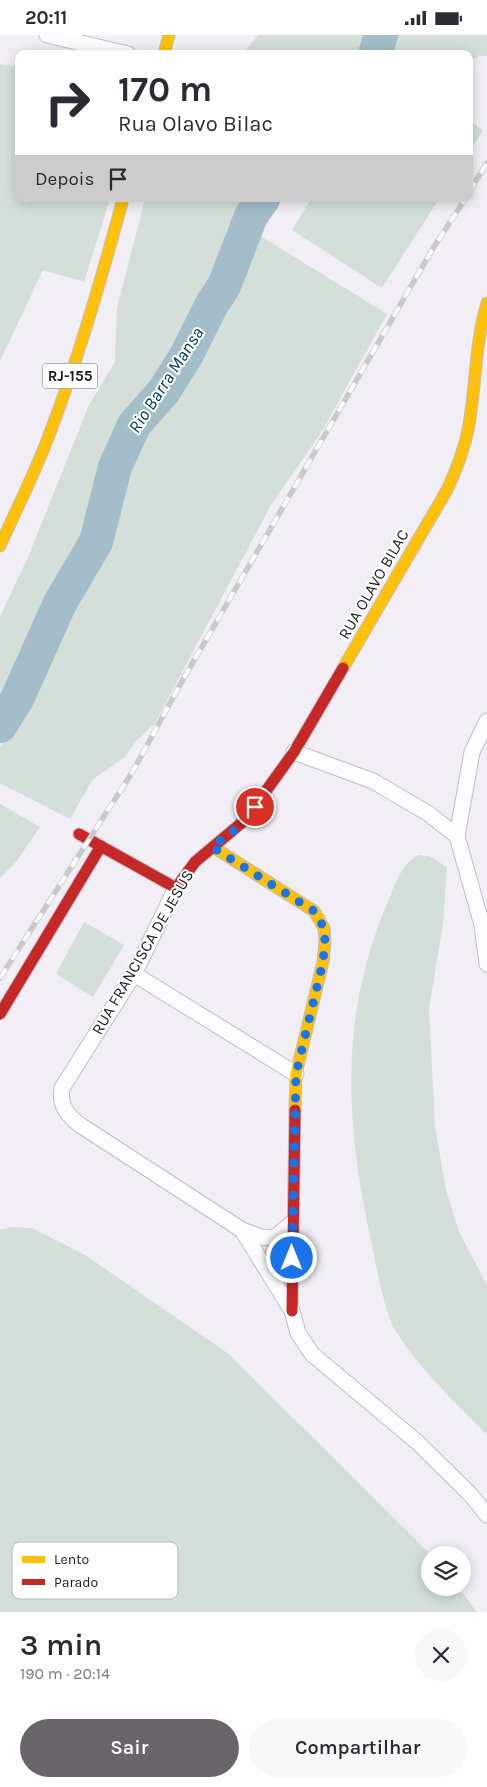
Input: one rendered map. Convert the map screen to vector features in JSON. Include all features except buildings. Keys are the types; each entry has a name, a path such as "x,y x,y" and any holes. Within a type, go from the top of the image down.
{"street":[{"path":"47,35 111,50"},
{"path":"165,50 169,35"},
{"name":"RJ-155","path":"0,546 47,441 65,393 92,310 122,202"},
{"name":"RUA OLAVO BILAC","path":"212,847 245,820 294,752 447,490 456,469 468,425 479,333 487,303"},
{"path":"487,721 472,752 457,835 482,925 487,964"},
{"path":"294,752 373,781 429,814 457,835"},
{"path":"79,834 176,888"},
{"path":"0,1014 102,846"},
{"path":"212,847 314,911 324,928 323,962 296,1074 292,1311 298,1333 312,1354 417,1442 471,1495 487,1515"},
{"name":"RUA FRANCISCA DE JESUS","path":"212,847 195,862 176,888 134,974 62,1088 60,1099 71,1118 242,1230"},
{"path":"134,974 296,1074"},
{"path":"242,1230 261,1237 274,1238 292,1223"},
{"path":"242,1230 292,1311"}],"shaded area":[{"path":"258,35 371,35 365,50 246,50"},
{"path":"391,35 487,35 487,56 480,56 473,59 473,50 387,50"},
{"path":"0,64 15,66 15,202 109,202 84,282 43,270 0,361"},
{"path":"473,124 483,130 473,146"},
{"path":"144,202 246,202 227,229 216,282 198,323 156,385 134,407 129,416 108,467 88,543 75,556 61,579 14,685 0,711 0,617 29,555 89,405 115,362 117,308"},
{"path":"309,202 437,202 382,288 292,230"},
{"path":"254,232 387,314 321,433 271,505 155,723 135,742 125,757 93,779 70,819 0,783 0,747 16,723 79,593 103,551 117,517 136,444 143,427 169,400 232,285"},
{"path":"0,804 40,827 16,862 0,878"},
{"path":"418,855 429,856 447,867 443,923 429,1009 435,1127 446,1190 459,1232 487,1285 487,1435 424,1370 393,1326 378,1276 356,1158 352,1116 351,1073 360,989 371,947 396,883 402,870"},
{"path":"84,922 124,945 93,997 56,974"},
{"path":"11,1227 32,1228 85,1255 229,1354 422,1546 421,1596 465,1596 477,1612 0,1612 0,1230"}],"waterway":[{"name":"Rio Barra Mansa","path":"376,50 381,35"},
{"name":"Rio Barra Mansa","path":"0,726 17,699 60,603 96,542 115,467 134,425 164,391 187,354 212,304 224,286 251,216 261,202"}],"railway":[{"path":"473,186 487,163"},
{"path":"0,978 133,771 181,683 432,250 463,202"}],"traffic: slow":[{"path":"165,50 169,35"},
{"path":"0,546 37,465 59,409 88,320 122,202"},
{"path":"343,668 447,490 457,466 469,425 480,333 487,303"},
{"path":"213,847 314,911 324,928 323,962 296,1074 295,1110"}],"traffic: jam":[{"path":"79,834 176,888 195,862 245,820 294,752 343,668"},
{"path":"0,1014 101,846"},
{"path":"292,1311 295,1110"}],"route":[{"path":"255,807 228,837 212,847 314,911 324,928 323,962 296,1074 292,1258"}]}
